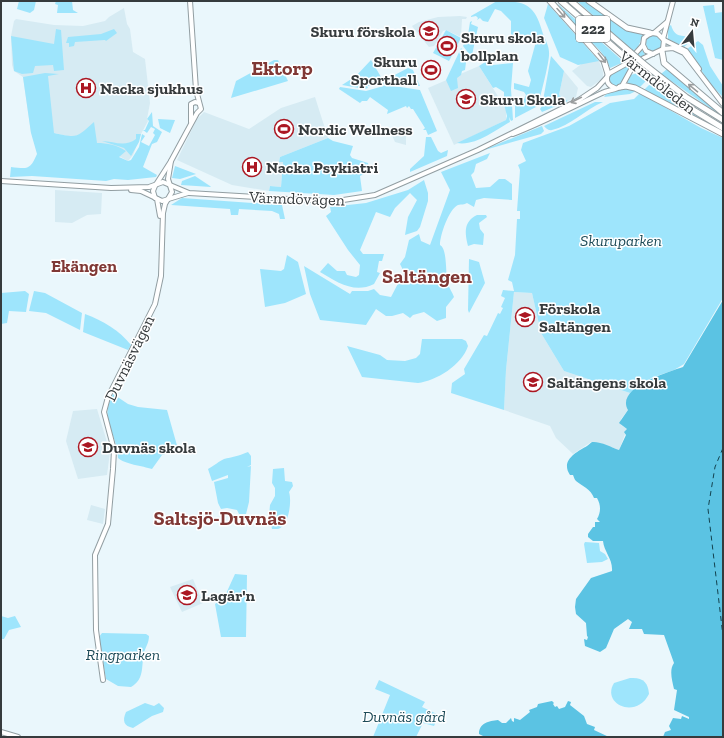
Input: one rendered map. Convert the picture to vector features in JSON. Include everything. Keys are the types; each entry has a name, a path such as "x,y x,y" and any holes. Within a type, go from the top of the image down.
{"highway":[{"path":"550,1 604,61 608,76"},
{"name":"Värmdöleden","path":"561,1 642,72 695,111 723,128"},
{"name":"Värmdöleden","path":"571,1 665,81 701,107 723,120"},
{"path":"589,1 627,28 637,32 652,33"},
{"path":"662,50 664,63 723,113"},
{"path":"618,88 626,86 640,91 723,134"}],"main road":[{"path":"156,198 153,191 156,184 171,161 197,113 201,109 196,90 190,1"},
{"path":"662,50 673,1"},
{"path":"653,54 646,51 643,45 644,38 669,20"},
{"path":"652,33 683,51 723,104"},
{"name":"Värmdövägen","path":"491,144 583,97 597,88 608,76 626,64 643,45"},
{"path":"608,76 608,84 618,88 624,83 631,69 642,59 662,50 673,48 683,51"},
{"name":"Värmdövägen","path":"111,188 149,187 163,182 189,193 313,200 353,199 390,190 549,119 604,92 618,88"},
{"path":"190,126 192,111 190,108 196,90"},
{"path":"193,102 199,103"},
{"path":"192,111 197,113"},
{"path":"168,199 172,192 168,179 171,161"},
{"name":"Värmdövägen","path":"1,181 141,191 162,200 189,193"},
{"name":"Duvnäsvägen","path":"156,198 161,226"},
{"name":"Duvnäsvägen","path":"103,680 96,630 95,555 108,524 114,450 104,412 111,392 155,304 161,276 161,226 164,206 168,199"},
{"path":"1,732 18,737"}],"shaded area":[{"name":"Nacka sjukhus","path":"124,8 127,24 130,29 133,52 145,59 150,103 147,119 148,121 133,155 128,161 97,144 88,128 82,134 72,137 54,133 31,133 23,77 14,71 12,65 11,36 14,21 16,19 54,25 83,26 105,21"},
{"name":"Skuru förskola","path":"438,17 467,17 466,19 462,19 461,37 446,30 443,31 434,46 429,47 412,26 419,22"},
{"path":"594,55 599,61 603,72 603,78 591,87 587,86 572,71"},
{"name":"Skuru Skola","path":"479,66 506,109 506,120 454,145 428,88"},
{"path":"564,71 578,88 576,97 568,101 559,95"},
{"path":"315,97 328,138 280,157 279,162 283,162 281,187 270,186 269,191 232,185 177,160 197,119 204,112 249,129 281,108"},
{"path":"390,131 406,132 406,145 395,142"},
{"path":"55,190 102,193 101,214 87,215 72,223 55,222"},
{"path":"514,292 532,293 541,333 564,371 630,393 628,410 621,419 621,425 627,429 619,450 596,442 591,442 573,454 556,438 550,426 504,410 506,370"},
{"path":"723,300 723,737 663,737 665,732 671,730 669,726 673,718 681,719 682,716 689,719 689,717 674,710 677,690 674,689 671,675 672,666 674,663 664,635 644,634 642,629 629,629 632,622 628,619 614,629 606,648 600,652 585,646 584,639 587,640 588,637 586,623 576,614 576,599 591,578 612,571 612,567 603,541 593,541 588,537 588,534 593,527 595,527 595,522 600,522 597,519 600,508 597,498 594,498 589,490 576,481 573,475 570,475 567,470 567,465 571,457 592,442 602,443 619,450 626,435 624,432 627,429 619,423 628,410 626,402 629,395 645,382 683,367"},
{"name":"Duvnäs skola","path":"97,409 110,452 107,475 78,479 66,441 73,411"},
{"path":"91,505 105,509 103,524 87,520"},
{"name":"Lagår'n","path":"193,579 203,603 182,612 170,587"},
{"path":"552,701 555,707 557,706 559,709 565,707 568,701 571,702 570,705 584,716 587,724 595,727 594,730 609,737 485,737 479,734 479,730 485,723 498,720 502,723 506,723 511,718 514,722 514,718 520,720 530,712 529,710 537,707 538,704"}],"green space":[{"path":"19,1 36,1 34,10 30,13 17,9"},
{"path":"56,1 72,1 73,10 78,13 57,13 58,5 55,4"},
{"path":"497,1 516,2 523,4 533,11 540,24 549,50 548,62 539,103 536,107 515,118 515,100 523,102 526,95 524,92 514,89 514,83 529,87 531,80 528,71 537,38 533,35 521,39 516,37 514,41 511,41 511,21 501,11 495,9 488,22 483,21 480,18 477,20 478,18 476,16 471,17"},
{"path":"577,1 586,1 623,28 643,35 638,47 633,51"},
{"path":"548,4 599,61 578,65 560,57 544,18"},
{"path":"558,4 624,62 610,68 600,51 569,21"},
{"path":"714,5 715,13 723,12 723,60 715,58 703,6"},
{"path":"472,21 471,24 478,27 471,60 470,55 463,46 468,35 470,22"},
{"path":"671,25 675,33 692,40 684,47 668,39 668,27"},
{"path":"56,29 61,30 64,70 54,71 53,65 35,66 33,73 22,74 14,71 11,36 54,44"},
{"path":"114,29 117,33 106,41 75,42 74,46 69,47 69,43 66,43 68,37 101,34"},
{"name":"Skuru skola bollplan","path":"446,30 461,38 449,61 433,53"},
{"path":"654,35 660,37 662,43 660,49 654,51 648,49 646,43 648,37"},
{"path":"698,41 703,45 710,66 723,86 723,97 712,86 687,49"},
{"path":"461,48 467,55 465,70 462,71 461,75 457,78 458,88 451,91 446,80"},
{"path":"642,50 645,54 629,68 622,83 616,86 612,85 609,81 610,75 627,66"},
{"path":"551,56 564,71 559,95 568,101 542,112 540,109 542,106"},
{"path":"490,59 493,65 513,63 511,89 513,120 511,121 509,117 510,122 478,140 457,143 506,120 507,116 504,104 504,92 496,87 493,88 479,66"},
{"path":"274,60 278,60 288,81 231,98 236,81"},
{"path":"371,60 381,77 385,80 408,68 413,70 420,86 393,83 368,86 366,84 368,88 365,89 342,85 356,76"},
{"path":"667,69 723,114 723,117 661,74"},
{"path":"45,73 59,74 48,76 54,133 68,136 80,134 94,122 97,143 104,143 123,149 126,151 119,157 128,161 131,160 139,147 142,134 145,136 141,142 149,146 155,135 153,133 155,129 151,127 147,133 143,130 145,130 149,121 147,119 152,112 153,126 162,132 157,142 152,144 143,167 157,175 156,177 128,180 114,179 106,181 32,176 10,177 11,167 25,168 30,166 37,154 31,133 23,77"},
{"path":"637,73 647,80 639,88 626,85 631,75"},
{"path":"651,83 707,123 643,91"},
{"path":"387,85 420,90 437,131 428,135 426,130 423,130 425,128 413,109 409,106 387,114 388,110 370,97 367,101 362,101 360,103 339,89 340,87 366,91"},
{"path":"630,88 636,91 630,94 604,97 608,92"},
{"name":"Skuruparken","path":"640,93 701,128 723,138 723,298 684,364 674,370 651,378 647,383 630,393 564,371 541,333 532,293 514,292 506,370 504,410 451,393 452,383 465,374 464,369 484,335 487,336 498,313 500,314 505,298 501,296 503,290 514,291 512,282 508,280 515,255 517,219 520,219 520,211 517,211 520,170 518,165 526,161 521,150 523,143 569,126 610,103 634,99"},
{"path":"595,102 603,102 559,128 551,130 544,126"},
{"path":"158,119 175,120 170,133 160,128"},
{"path":"542,126 544,131 541,134 481,151"},
{"path":"136,134 141,134 139,142 131,156 124,148 102,141 123,144 132,142 136,139"},
{"path":"426,137 431,137 438,151 441,153 448,150 447,156 410,172 410,169 424,156"},
{"path":"328,138 333,141 353,146 350,155 352,158 368,163 370,171 360,176 362,191 334,195 269,191 270,186 281,187 283,162 279,162 280,157"},
{"path":"490,153 487,159 476,164 474,172 471,175 476,188 490,187 499,179 505,179 512,184 512,200 484,198 476,200 474,207 467,203 458,205 448,217 443,229 440,245 443,247 445,257 448,285 454,297 446,307 446,318 437,321 424,312 413,315 410,318 403,313 386,316 376,309 366,325 320,320 310,294 304,266 350,294 352,291 368,291 374,289 380,295 391,297 404,272 400,264 405,257 409,240 419,234 421,241 430,245 450,190 441,172"},
{"path":"175,166 196,174 180,179 172,178"},
{"path":"195,176 211,187 181,185 182,181"},
{"path":"424,180 428,193 428,201 420,227 417,231 405,235 408,217 417,200 410,193 395,208 390,217 376,212 360,250 363,254 384,254 382,261 379,261 377,272 380,273 374,284 360,288 346,286 320,272 328,263 337,271 345,271 347,275 356,277 359,275 360,265 348,250 326,216 331,212 330,207 366,203 408,190"},
{"path":"182,198 282,205 285,219 280,219 279,214 272,211 239,209 238,215 231,215 230,209 171,205"},
{"path":"477,215 486,215 487,217 479,223 480,229 484,234 483,245 474,244 468,246 466,237 467,224"},
{"path":"287,255 298,262 306,294 285,303 265,307 260,269 281,271 284,269"},
{"path":"469,259 479,262 485,283 469,313 468,310"},
{"path":"25,291 29,294 26,312 9,311 7,323 1,324 1,293"},
{"path":"34,291 45,293 82,313 80,330 46,313 29,311"},
{"path":"85,314 98,319 122,335 131,345 128,350 83,332"},
{"path":"422,339 462,339 466,341 468,346 460,360 448,371 433,379 418,383 362,377 347,346 380,355 387,360 405,361 416,358 420,354"},
{"path":"113,394 128,404 138,407 167,410 178,449 162,455 152,469 129,463 118,458 107,412"},
{"path":"248,452 251,456 251,465 247,467 251,466 249,502 246,514 239,514 237,510 227,508 221,509 218,503 214,482 228,478 228,475 212,481 208,469 224,459"},
{"path":"284,468 285,481 292,482 293,486 289,492 289,513 282,527 272,529 269,516 270,505 275,496 275,488 272,483 273,469"},
{"path":"585,542 599,543 600,551 605,554 608,559 602,562 587,563"},
{"path":"235,574 247,575 246,637 221,637 215,604 224,598"},
{"path":"1,616 8,618 15,616 21,627 9,630 4,639 1,639"},
{"name":"Ringparken","path":"102,633 146,634 149,636 144,653 142,672 139,680 131,687 118,686 106,679 99,637"},
{"path":"630,678 638,678 644,681 649,694 643,702 636,706 622,706 616,703 612,697 611,691 614,683"},
{"name":"Duvnäs gård","path":"379,680 425,702 422,707 439,715 434,726 423,723 416,737 373,737 390,695 375,689"},
{"path":"145,703 154,706 159,703 164,708 163,712 152,716 133,728 128,726 124,720 126,712"}],"ferry route":[{"path":"723,448 715,467 708,509 723,636"}],"place":[{"name":"Skuru förskola","path":"429,31"},
{"name":"Skuru skola bollplan","path":"447,46"},
{"name":"Skuru Sporthall","path":"431,70"},
{"name":"Nacka sjukhus","path":"86,88"},
{"name":"Skuru Skola","path":"466,99"},
{"name":"Nordic Wellness","path":"284,129"},
{"name":"Nacka Psykiatri","path":"252,167"},
{"name":"Förskola Saltängen","path":"525,317"},
{"name":"Saltängens skola","path":"533,382"},
{"name":"Duvnäs skola","path":"88,447"},
{"name":"Lagår'n","path":"187,595"}],"district":[{"name":"Ektorp","path":"282,68"},
{"name":"Ekängen","path":"84,266"},
{"name":"Saltängen","path":"427,276"},
{"name":"Saltsjö-Duvnäs","path":"220,518"}]}
